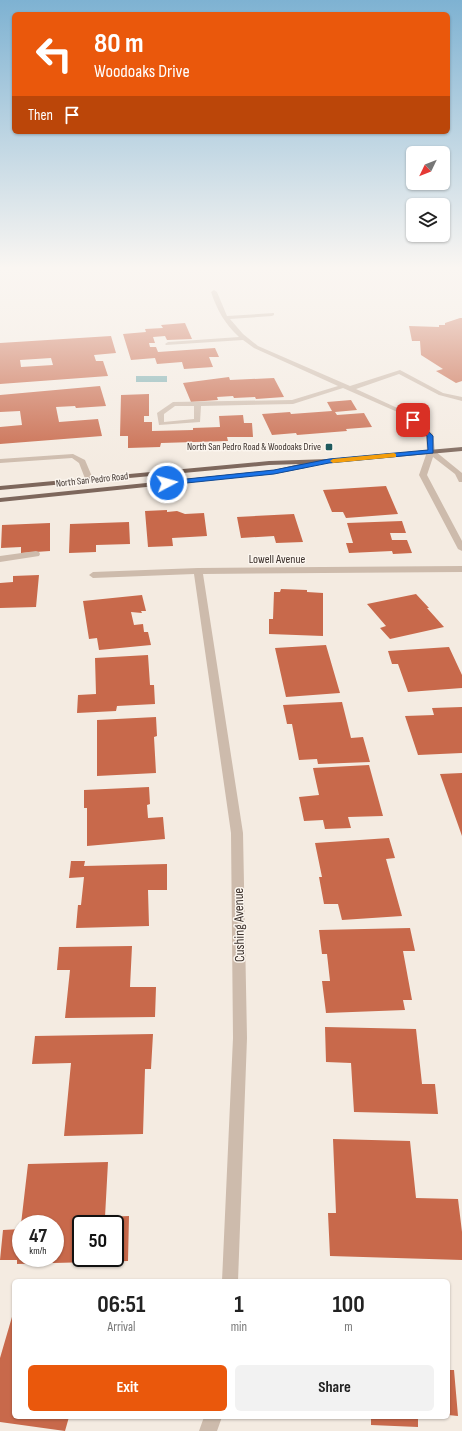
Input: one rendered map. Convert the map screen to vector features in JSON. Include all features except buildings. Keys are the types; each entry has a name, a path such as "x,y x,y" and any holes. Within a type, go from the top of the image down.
{"main road":[{"name":"North San Pedro Road","path":"0,488 269,463 329,461 462,448"},
{"name":"North San Pedro Road","path":"0,500 274,472 329,461"}],"street":[{"path":"240,336 256,347 404,413 430,436 431,452 423,475 462,549"},
{"path":"168,344 244,338"},
{"path":"197,404 198,421 161,424 160,413 173,404 293,402 400,372 441,394 462,399"},
{"path":"431,452 458,473 462,480"},
{"path":"0,461 73,456 82,462 89,479"},
{"path":"0,559 36,554"},
{"name":"Lowell Avenue","path":"93,575 198,571 462,569"},
{"name":"Cushing Avenue","path":"198,571 238,833 240,1038 230,1279"},
{"path":"208,1431 212,1419"}],"water":[{"path":"136,376 167,376 167,382 136,382"}],"slow traffic":[{"path":"333,461 394,455"}],"place":[{"name":"North San Pedro Road & Woodoaks Drive","path":"329,447"}],"route":[{"path":"167,483 274,472 329,461 431,452 430,436 413,420"}]}
